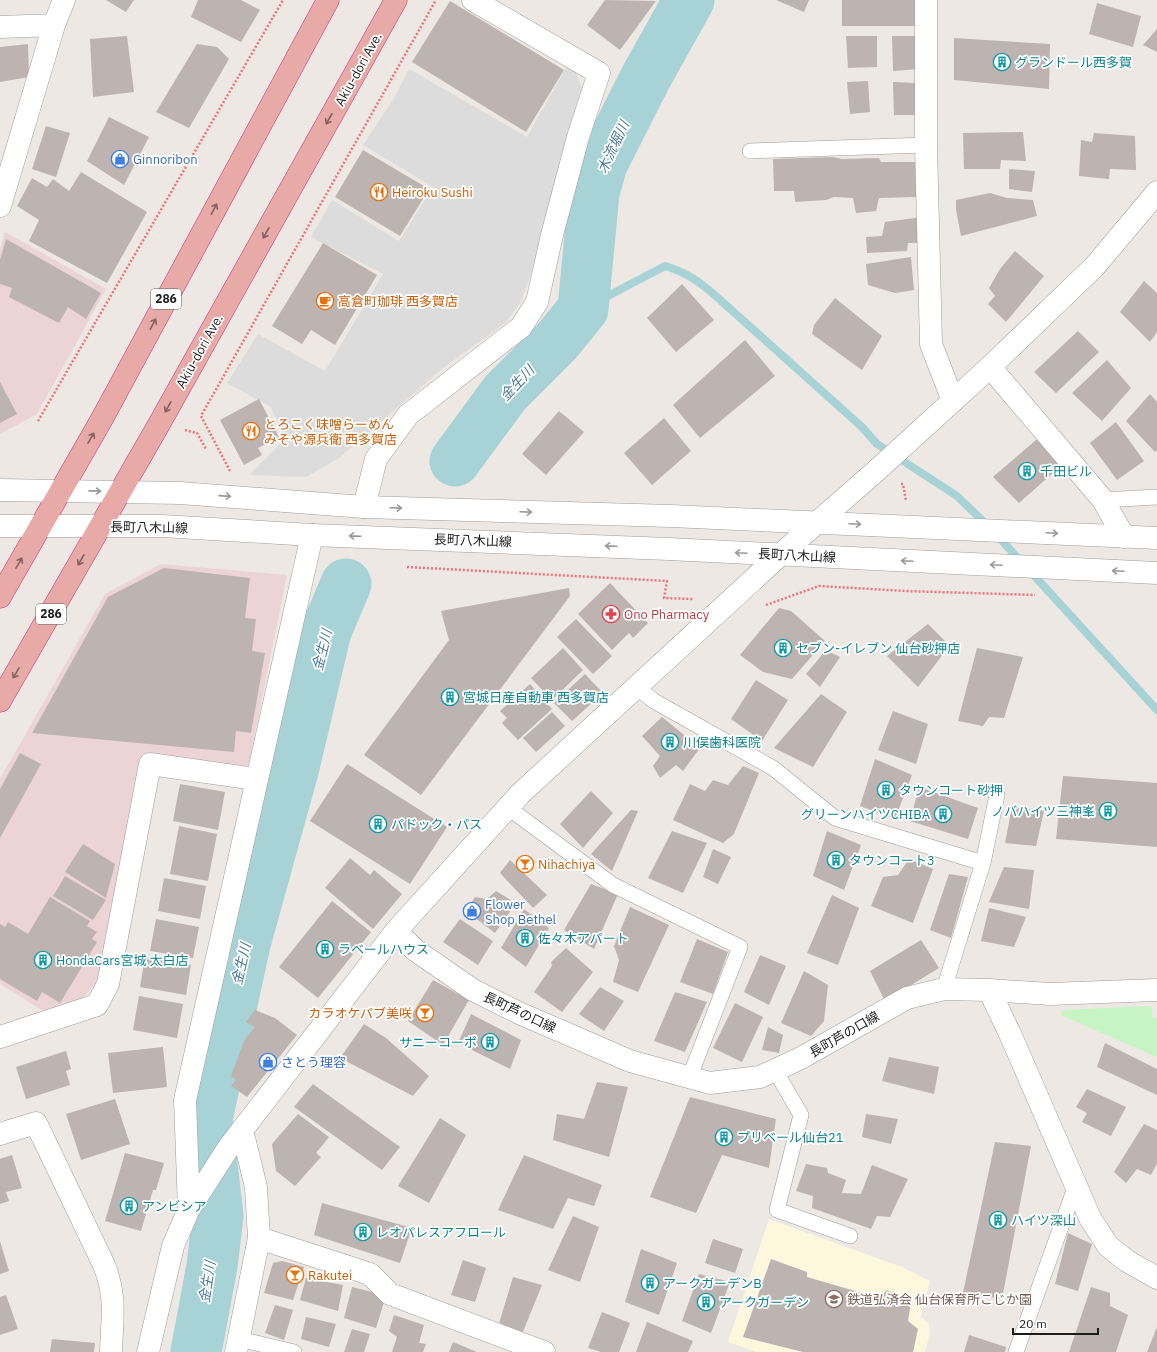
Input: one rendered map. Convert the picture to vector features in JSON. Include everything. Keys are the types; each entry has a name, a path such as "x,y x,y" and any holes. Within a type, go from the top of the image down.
{"highway":[{"name":"286","path":"0,597 103,417 328,0"},
{"name":"Akiu-dori Ave.","path":"0,701 396,0"}],"street":[{"path":"0,206 54,25 64,0"},
{"path":"364,507 376,459 408,414 521,327 537,302 552,235 578,137 599,73 473,0"},
{"path":"926,0 926,144 931,344 953,401"},
{"path":"0,28 54,25"},
{"path":"148,1352 173,1246 189,1209 236,1139 396,931 507,808 635,686 990,367 1095,266 1157,192"},
{"path":"990,367 1103,500 1124,537"},
{"path":"0,490 180,493 364,507 816,523 1157,538"},
{"name":"長町八木山線","path":"0,526 162,526 312,535 946,562 1157,573"},
{"path":"189,1209 185,1100 312,535"},
{"path":"0,1037 97,1005 108,984 150,764 256,779"},
{"name":"長町芦の口線","path":"396,931 415,950 467,986 506,1006 630,1061 690,1076 710,1083 760,1077 801,1058 907,998 944,989 1050,994 1157,990"},
{"path":"989,990 1011,1036 1090,1218 1108,1246 1127,1261 1157,1278"},
{"path":"0,1134 36,1123 104,1265 111,1284 113,1296 111,1352"},
{"path":"236,1139 256,1187 259,1238 238,1346"},
{"path":"259,1238 370,1274 390,1294 544,1352"}],"lane":[{"path":"750,151 926,144"},
{"path":"1103,500 1157,497"},
{"path":"635,686 654,701 773,768 835,818 983,863"},
{"path":"944,989 983,863 997,795"},
{"path":"507,808 613,885 740,947 690,1076"},
{"path":"775,1070 801,1115 777,1210 850,1236"},
{"path":"1016,1352 1076,1185"},
{"path":"238,1346 294,1352"}],"path":[{"path":"38,421 283,0"},
{"path":"215,444 201,416 436,0"},
{"path":"185,430 197,434 206,449"},
{"path":"400,566 667,581 664,598 729,601 765,605 819,586 1036,595"}],"shaded area":[{"path":"568,64 575,70 583,90 531,274 520,303 505,323 443,368 339,458 306,477 249,475 285,439 271,407 227,383 258,334 325,371 383,274 311,237 332,200 399,241 433,187 363,145 393,100 409,69 527,137"},
{"path":"5,232 106,289 37,414 0,434 0,250"},
{"path":"161,564 287,575 248,768 142,754 100,978 82,999 43,1011 0,984 0,779 105,594"},
{"name":"鉄道弘済会 仙台保育所こじか園","path":"769,1219 902,1267 930,1281 921,1317 929,1324 930,1334 925,1352 756,1352 728,1342"}],"green space":[{"path":"1151,1006 1153,1018 1157,1018 1157,1057 1061,1015 1062,1010"}],"building":[{"path":"106,0 134,0 126,12"},
{"path":"198,0 241,0 260,10 241,42 191,17"},
{"path":"605,0 656,1 620,50 587,25"},
{"path":"776,0 809,0 804,12"},
{"path":"842,0 917,0 917,26 842,26"},
{"path":"450,1 564,70 526,132 412,62"},
{"path":"1097,3 1141,16 1133,47 1089,34"},
{"path":"1157,29 1157,52 1143,45"},
{"path":"127,36 134,92 93,97 90,39"},
{"path":"846,36 877,36 877,67 848,68"},
{"path":"892,36 919,36 920,69 893,71"},
{"name":"グランドール西多賀","path":"954,38 1050,44 1049,89 954,80"},
{"path":"28,44 29,77 0,82 0,47"},
{"path":"197,44 217,47 229,59 189,128 156,112"},
{"path":"868,81 870,112 850,114 847,82"},
{"path":"893,82 917,83 918,115 894,115"},
{"path":"109,117 149,137 124,185 87,161"},
{"path":"46,126 70,133 56,177 32,169"},
{"path":"1023,132 1026,161 1001,160 1000,169 964,169 963,133"},
{"path":"1094,133 1135,136 1136,170 1110,169 1109,179 1079,176 1081,140 1092,142"},
{"path":"363,150 429,189 400,236 335,197"},
{"path":"833,157 842,159 879,158 881,162 916,162 917,197 879,198 876,211 856,213 853,198 834,197 826,200 795,202 794,191 774,191 773,159"},
{"path":"1009,169 1035,171 1032,192 1009,189"},
{"path":"81,172 147,212 107,283 29,241 39,220 17,206 32,178 47,187 53,179 69,191"},
{"path":"990,193 1007,198 1033,200 1037,216 961,236 956,210 956,200"},
{"path":"922,217 921,243 908,243 907,251 867,253 866,237 882,236 885,222"},
{"path":"6,239 101,293 86,319 68,307 59,323 9,297 12,288 0,284 0,260"},
{"name":"高倉町珈琲 西多賀店","path":"323,243 377,275 335,345 311,330 302,344 272,326"},
{"path":"1015,251 1044,276 1006,322 988,304 995,296 989,288 1000,269"},
{"path":"911,257 914,290 895,293 868,285 866,264"},
{"path":"1144,281 1157,293 1157,332 1150,342 1120,312"},
{"path":"682,284 714,320 676,352 647,318"},
{"path":"835,298 882,336 862,370 812,334 814,325"},
{"path":"1078,331 1099,352 1056,393 1034,372"},
{"path":"745,340 775,376 700,438 673,405"},
{"path":"1107,360 1131,388 1102,421 1072,393"},
{"path":"0,382 17,414 0,423"},
{"path":"1150,394 1157,402 1157,450 1155,452 1126,421"},
{"path":"259,399 279,437 258,448 262,455 244,465 220,420"},
{"path":"559,411 584,432 546,475 522,454"},
{"path":"664,418 691,451 652,485 624,453"},
{"path":"1116,422 1144,461 1117,480 1090,443"},
{"name":"千田ビル","path":"1037,439 1062,465 1019,503 993,477"},
{"path":"164,568 250,578 245,618 256,619 252,651 265,653 251,733 236,731 234,752 32,733 108,597"},
{"path":"610,583 648,623 633,638 629,633 612,650 578,614"},
{"name":"宮城日産自動車 西多賀店","path":"569,588 570,596 421,795 364,755 449,640 441,611"},
{"name":"セブン-イレブン 仙台砂押店","path":"779,608 791,611 825,641 792,679 763,672 740,655"},
{"path":"576,619 612,656 593,674 557,637"},
{"path":"928,624 946,642 944,653 918,687 887,656"},
{"path":"563,648 583,670 552,700 531,678"},
{"path":"977,648 1023,657 1004,718 989,717 983,726 958,721"},
{"path":"826,650 840,657 820,687 806,674"},
{"path":"585,674 603,693 572,721 554,703"},
{"path":"756,680 788,700 762,741 731,719"},
{"path":"530,684 552,709 518,740 502,723 507,718 500,711"},
{"path":"821,694 847,712 813,767 774,748"},
{"name":"タウンコート砂押","path":"893,711 928,724 916,764 878,750"},
{"path":"552,712 565,726 536,752 523,738"},
{"name":"川俣歯科医院","path":"662,717 700,748 683,771 676,765 660,778 653,766 660,756 642,736"},
{"path":"20,753 41,764 0,838 0,789"},
{"name":"タウンコート砂押","path":"875,759 912,775 895,819 860,806"},
{"name":"パドック・パス","path":"347,764 447,827 410,884 310,821"},
{"path":"743,766 759,773 734,834 723,843 673,820 690,784 705,791 713,780 728,785"},
{"name":"ノバハイツ三神峯","path":"1063,776 1157,783 1157,847 1056,839"},
{"path":"180,784 225,792 218,830 173,821"},
{"name":"グリーンハイツCHIBA","path":"919,787 978,808 968,839 910,821"},
{"path":"591,791 613,813 583,848 560,824"},
{"path":"1012,807 1044,811 1036,846 1005,843"},
{"path":"631,810 638,811 612,871 591,854"},
{"path":"179,826 217,834 208,881 170,874"},
{"path":"672,831 707,843 683,893 648,878"},
{"name":"タウンコート3","path":"827,831 861,845 844,890 813,876"},
{"path":"83,844 115,864 106,898 65,872"},
{"path":"713,849 731,857 718,884 703,877"},
{"path":"350,858 370,875 374,870 402,894 373,929 325,888"},
{"path":"909,859 933,869 913,923 871,906 883,877 898,875"},
{"path":"510,860 547,895 533,908 500,873"},
{"path":"1004,867 1034,870 1029,909 989,902"},
{"path":"949,874 968,877 951,938 930,930"},
{"path":"65,876 106,900 93,920 53,896"},
{"path":"164,878 206,886 200,919 158,911"},
{"path":"591,884 618,894 594,949 564,930"},
{"path":"496,891 516,903 495,933 466,911 475,897 487,899"},
{"path":"832,895 859,908 838,965 807,953"},
{"name":"HondaCars宮城 太白店","path":"50,897 90,921 87,926 97,932 92,939 97,942 60,1003 42,992 37,1001 0,979 0,924 5,927 8,922 28,934"},
{"name":"ラベールハウス","path":"332,901 371,932 318,998 279,967"},
{"path":"630,907 669,925 638,992 613,982 619,960 614,946"},
{"path":"989,908 1026,917 1014,947 981,941"},
{"name":"佐々木アパート","path":"524,909 549,928 526,967 501,948"},
{"path":"156,919 199,927 193,958 150,951"},
{"path":"460,919 493,941 478,965 443,942"},
{"path":"697,939 728,952 713,994 680,982"},
{"path":"921,940 939,968 885,1001 870,971"},
{"path":"566,948 593,972 562,1012 534,992 552,966 551,962"},
{"path":"760,955 786,966 769,1005 744,992"},
{"path":"145,957 191,965 186,995 140,987"},
{"path":"804,971 828,985 824,1021 811,1036 781,1023"},
{"path":"433,980 469,1000 443,1045 408,1021"},
{"path":"600,987 624,1001 604,1031 579,1014"},
{"path":"675,992 707,1002 685,1052 654,1041"},
{"path":"139,996 183,1004 177,1038 133,1030"},
{"path":"735,1003 763,1017 742,1062 713,1048"},
{"path":"255,1010 275,1018 297,1035 247,1097 231,1086 236,1080 231,1076 244,1041 254,1027 246,1022"},
{"name":"サニーコーポ","path":"471,1014 521,1040 510,1069 458,1043"},
{"path":"364,1024 386,1038 429,1076 413,1096 340,1058"},
{"path":"768,1027 783,1035 779,1053 762,1050"},
{"path":"1105,1043 1157,1069 1157,1095 1097,1067"},
{"path":"163,1047 167,1087 113,1093 108,1053"},
{"path":"66,1051 71,1069 66,1071 70,1085 26,1099 16,1067"},
{"path":"889,1057 939,1067 934,1094 882,1081"},
{"path":"597,1082 628,1087 609,1157 553,1140 557,1114 584,1119"},
{"path":"313,1084 400,1147 382,1170 294,1107"},
{"path":"1087,1089 1126,1107 1111,1136 1082,1122 1087,1113 1076,1107"},
{"name":"プリベール仙台21","path":"690,1097 776,1119 769,1168 722,1155 696,1213 650,1197"},
{"path":"115,1099 130,1144 81,1160 66,1114"},
{"path":"298,1114 329,1137 316,1153 321,1157 295,1186 276,1171 272,1144"},
{"path":"866,1114 898,1119 891,1144 862,1137"},
{"path":"440,1118 466,1135 429,1203 398,1186"},
{"path":"1144,1124 1157,1130 1157,1164 1151,1175 1137,1169 1126,1183 1114,1172"},
{"name":"ハイツ深山","path":"995,1142 1031,1146 1002,1299 963,1293"},
{"name":"アンビシア","path":"125,1153 164,1163 156,1190 153,1190 141,1231 105,1221"},
{"path":"12,1155 22,1188 6,1192 9,1201 0,1204 0,1159"},
{"path":"524,1155 602,1185 594,1206 568,1198 553,1229 498,1210"},
{"path":"806,1164 827,1168 828,1173 846,1180 842,1193 861,1194 872,1165 908,1179 890,1217 877,1216 871,1229 812,1208 813,1196 796,1191"},
{"name":"レオパレスアフロール","path":"322,1203 412,1228 400,1263 314,1235"},
{"path":"573,1216 599,1227 580,1282 548,1270"},
{"path":"1068,1233 1092,1244 1078,1291 1055,1284"},
{"path":"713,1239 743,1249 735,1273 705,1263"},
{"path":"0,1241 9,1271 0,1274"},
{"name":"アークガーデンB","path":"641,1249 677,1263 659,1315 625,1302"},
{"name":"鉄道弘済会 仙台保育所こじか園","path":"771,1259 807,1272 807,1277 879,1298 887,1290 911,1302 908,1321 918,1329 913,1352 803,1352 743,1337"},
{"path":"463,1260 486,1268 475,1302 451,1295"},
{"path":"282,1261 304,1267 293,1300 264,1293 273,1263"},
{"name":"アークガーデン","path":"699,1274 730,1282 711,1333 682,1321"},
{"path":"513,1277 542,1285 522,1334 498,1327"},
{"path":"306,1278 343,1285 338,1311 300,1300"},
{"path":"352,1287 380,1294 384,1302 376,1328 344,1318"},
{"path":"1091,1287 1110,1293 1110,1306 1128,1315 1116,1352 1069,1352"},
{"path":"6,1295 18,1329 0,1335 0,1297"},
{"path":"275,1305 293,1310 284,1340 265,1333"},
{"path":"602,1312 630,1323 619,1352 601,1352 588,1348"},
{"path":"394,1315 424,1325 419,1343 426,1344 423,1352 392,1352 397,1337 389,1331"},
{"path":"306,1317 336,1324 329,1347 301,1339"},
{"path":"647,1322 693,1341 688,1352 636,1352"},
{"path":"1157,1327 1157,1352 1147,1352"},
{"path":"352,1329 370,1334 364,1352 344,1352"},
{"path":"969,1335 1006,1347 1005,1352 964,1352"},
{"path":"52,1339 95,1343 94,1352 50,1352"},
{"path":"453,1342 477,1352 449,1352"}],"waterway":[{"name":"木流堀川","path":"455,461 505,393 557,341 583,309 594,193 602,164 646,77 689,0"},
{"path":"583,309 665,266 687,275 718,298 862,427 877,444 957,496 989,527"},
{"path":"997,535 1021,562"},
{"path":"1029,570 1157,710"},
{"name":"金生川","path":"196,1352 212,1266 218,1216 207,1119 245,944 294,767 326,631 346,584"}],"place":[{"name":"グランドール西多賀","path":"1002,62"},
{"name":"Ginnoribon","path":"120,159"},
{"name":"Heiroku Sushi","path":"379,192"},
{"name":"高倉町珈琲 西多賀店","path":"325,301"},
{"name":"とろこく味噌らーめん みそや源兵衛 西多賀店","path":"251,431"},
{"name":"千田ビル","path":"1027,471"},
{"name":"Ono Pharmacy","path":"611,614"},
{"name":"セブン-イレブン 仙台砂押店","path":"783,648"},
{"name":"宮城日産自動車 西多賀店","path":"450,697"},
{"name":"川俣歯科医院","path":"670,742"},
{"name":"タウンコート砂押","path":"886,790"},
{"name":"ノバハイツ三神峯","path":"1108,811"},
{"name":"グリーンハイツCHIBA","path":"943,814"},
{"name":"パドック・パス","path":"378,824"},
{"name":"タウンコート3","path":"836,860"},
{"name":"Nihachiya","path":"525,864"},
{"name":"Flower Shop Bethel","path":"472,911"},
{"name":"佐々木アパート","path":"525,938"},
{"name":"ラベールハウス","path":"325,949"},
{"name":"HondaCars宮城 太白店","path":"43,960"},
{"name":"カラオケパブ美咲","path":"425,1013"},
{"name":"サニーコーポ","path":"490,1042"},
{"name":"さとう理容","path":"268,1062"},
{"name":"プリベール仙台21","path":"724,1137"},
{"name":"アンビシア","path":"129,1206"},
{"name":"ハイツ深山","path":"998,1220"},
{"name":"レオパレスアフロール","path":"363,1232"},
{"name":"Rakutei","path":"295,1275"},
{"name":"アークガーデンB","path":"650,1283"},
{"name":"鉄道弘済会 仙台保育所こじか園","path":"834,1299"},
{"name":"アークガーデン","path":"706,1302"}]}
